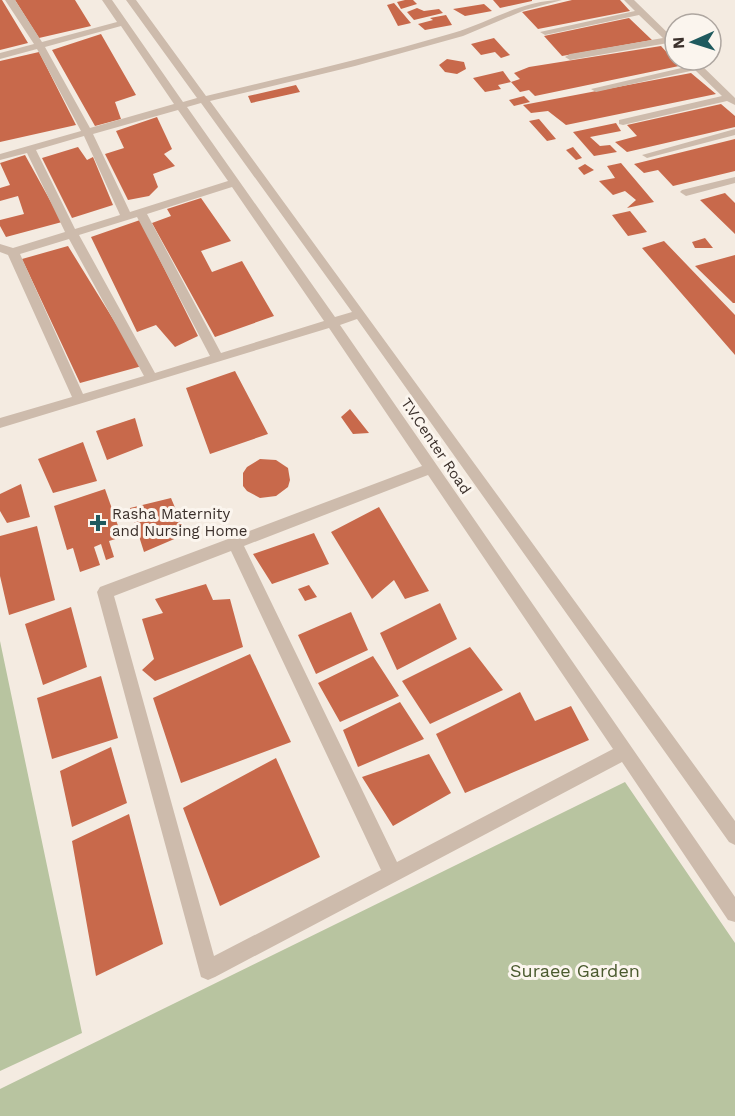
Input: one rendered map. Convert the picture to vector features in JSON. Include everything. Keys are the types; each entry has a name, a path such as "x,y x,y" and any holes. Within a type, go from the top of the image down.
{"street":[{"path":"10,0 41,45 89,133 126,215"},
{"name":"T.V.Center Road","path":"106,0 432,468 735,913"},
{"name":"T.V.Center Road","path":"131,0 735,836"},
{"path":"0,157 204,99 352,64 460,34 522,8 557,0"},
{"path":"629,0 663,34"},
{"path":"545,32 641,12"},
{"path":"0,56 123,23"},
{"path":"570,57 663,44"},
{"path":"596,89 663,72"},
{"path":"702,72 732,101"},
{"path":"623,122 732,101"},
{"path":"647,155 735,132"},
{"path":"30,148 72,234 152,379"},
{"path":"686,192 735,180"},
{"path":"79,399 6,250 72,234 126,215 141,213 234,183"},
{"path":"141,213 217,358"},
{"path":"0,423 152,379 360,314"},
{"path":"432,468 105,592 208,970 626,752"},
{"path":"235,543 393,874"}],"green space":[{"path":"0,641 82,1033 0,1071"},
{"name":"Suraee Garden","path":"625,782 735,943 735,1116 0,1116 0,1089"}],"building":[{"path":"0,0 2,0 28,43 0,50"},
{"path":"15,0 75,0 91,26 39,38"},
{"path":"413,0 417,4 401,9 397,2"},
{"path":"493,0 532,0 532,1 500,8"},
{"path":"572,0 620,0 630,11 538,29 522,12"},
{"path":"394,3 411,23 398,26 387,5"},
{"path":"484,4 492,11 465,16 453,9"},
{"path":"417,8 424,11 439,9 443,13 414,20 407,12"},
{"path":"446,15 452,25 425,30 418,24 433,20 430,18"},
{"path":"629,18 652,40 562,56 544,36"},
{"path":"101,34 136,95 115,102 121,119 95,126 52,50"},
{"path":"494,38 510,55 501,58 495,52 481,55 471,44"},
{"path":"661,46 663,48 663,69 535,96 529,90 520,92 511,82 520,79 514,73 529,67"},
{"path":"39,52 76,125 0,142 0,61"},
{"path":"447,59 464,62 466,69 457,74 445,72 439,65"},
{"path":"503,71 511,82 498,85 501,89 485,92 473,78"},
{"path":"691,73 716,94 566,125 548,111 531,113 523,105"},
{"path":"296,85 300,92 251,103 248,96"},
{"path":"524,96 530,102 514,106 509,100"},
{"path":"721,104 735,116 735,127 627,152 615,142 637,136 627,125"},
{"path":"157,117 172,149 164,154 175,166 153,174 158,187 149,196 128,200 105,154 124,148 116,131"},
{"path":"539,119 556,139 547,141 529,121"},
{"path":"616,123 621,131 590,137 600,146 610,145 617,152 594,156 573,132"},
{"path":"735,139 735,171 673,186 658,170 644,173 634,164"},
{"path":"78,147 87,160 93,157 113,205 72,218 42,158"},
{"path":"573,147 582,158 576,160 566,150"},
{"path":"25,155 62,222 6,237 0,226 0,220 24,214 18,196 0,201 0,188 10,185 0,163"},
{"path":"621,163 654,202 627,208 636,200 625,191 613,195 599,181 615,178 607,166"},
{"path":"585,164 594,170 584,175 578,168"},
{"path":"725,193 735,203 735,234 700,200"},
{"path":"201,198 231,241 201,251 212,272 242,261 274,316 215,337 152,223 171,216 167,209"},
{"path":"630,211 647,232 628,236 612,215"},
{"path":"140,220 198,336 175,347 156,325 137,332 91,237"},
{"path":"705,238 713,248 695,248 692,242"},
{"path":"664,241 735,315 735,355 642,248"},
{"path":"68,246 142,366 80,383 22,259"},
{"path":"735,255 735,303 733,303 695,266"},
{"path":"235,371 268,434 210,454 186,388"},
{"path":"350,409 369,433 353,434 341,417"},
{"path":"135,418 143,446 107,460 96,431"},
{"path":"83,442 97,481 53,493 38,459"},
{"path":"260,459 276,460 288,468 290,480 288,487 276,496 260,498 243,486 243,473 247,467"},
{"path":"21,484 30,517 7,523 0,511 0,494"},
{"path":"105,489 122,537 109,541 114,557 106,560 101,544 94,547 100,565 80,572 73,548 67,550 54,506"},
{"path":"171,498 186,534 144,552 130,508"},
{"path":"379,507 429,591 405,599 394,580 372,599 331,532"},
{"path":"37,526 55,600 9,615 0,576 0,536"},
{"path":"314,533 329,564 272,584 253,554"},
{"path":"206,584 213,600 230,599 243,647 155,681 142,670 154,659 142,619 163,613 155,599"},
{"path":"309,585 317,597 305,601 298,589"},
{"path":"440,603 457,639 397,670 380,633"},
{"path":"71,607 87,667 43,685 25,624"},
{"path":"351,612 368,650 316,674 298,635"},
{"path":"470,647 503,690 430,724 402,681"},
{"path":"250,654 291,742 181,783 153,698"},
{"path":"373,656 399,696 340,722 318,683"},
{"path":"101,676 118,738 52,759 37,698"},
{"path":"520,692 535,721 571,706 589,740 465,793 436,734"},
{"path":"400,702 424,739 358,767 343,730"},
{"path":"111,747 127,803 72,827 60,771"},
{"path":"429,754 451,793 393,826 362,777"},
{"path":"276,758 320,857 220,906 183,808"},
{"path":"129,814 163,944 96,976 72,841"}],"place":[{"name":"Rasha Maternity and Nursing Home","path":"98,523"}]}
